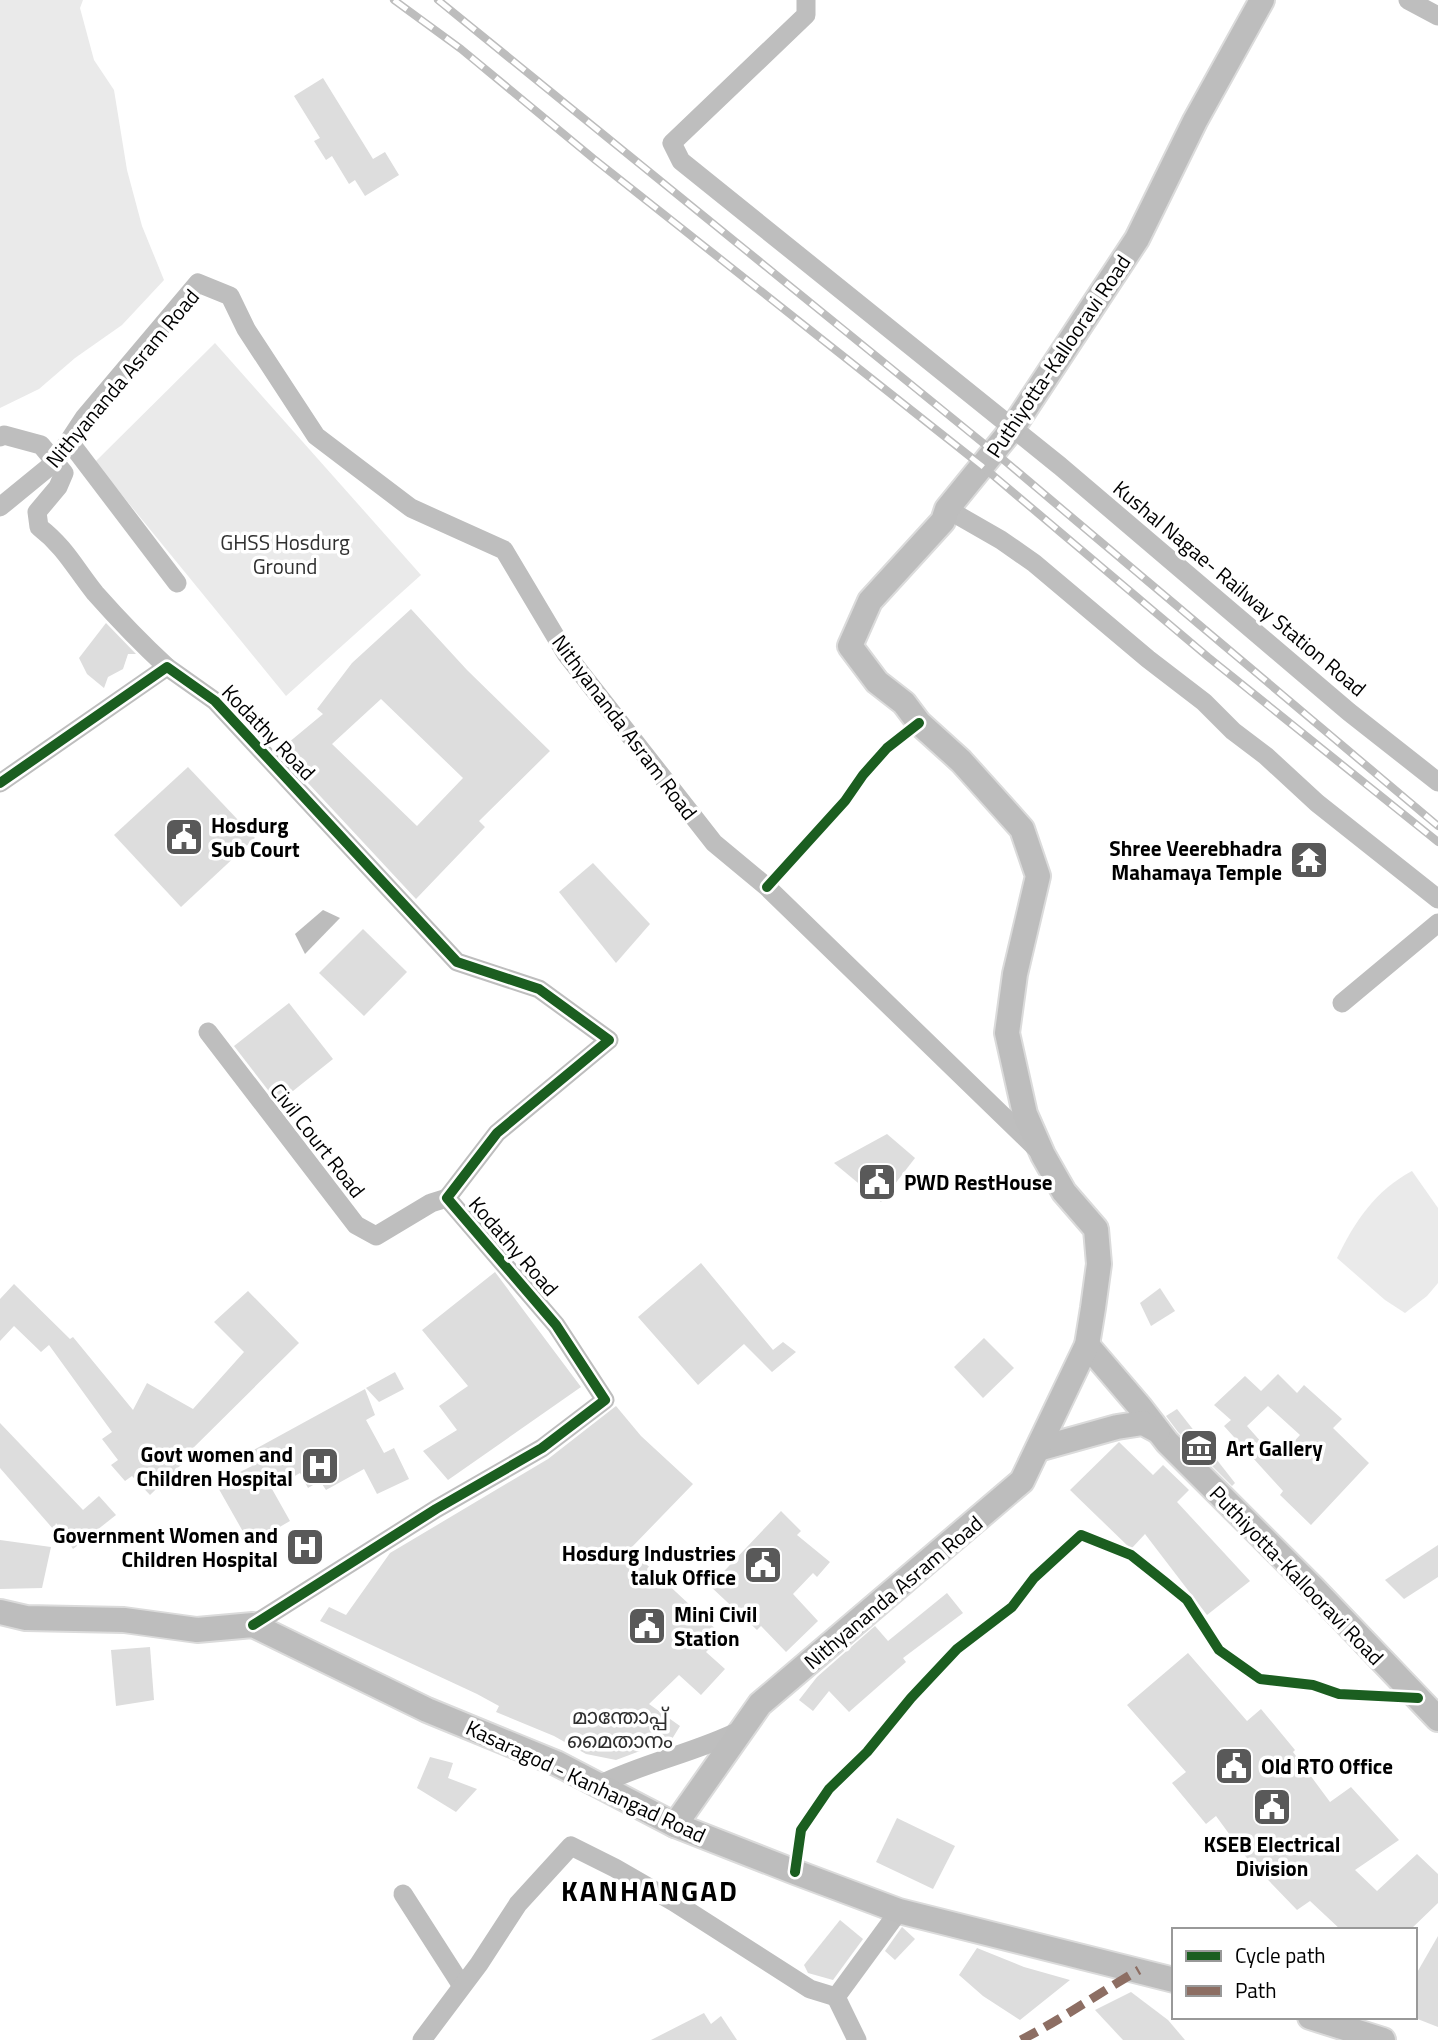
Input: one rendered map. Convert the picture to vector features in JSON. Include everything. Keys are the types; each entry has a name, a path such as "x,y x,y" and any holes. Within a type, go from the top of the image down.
{"main road":[{"name":"Puthiyotta-Kallooravi Road","path":"1262,0 1195,121 1137,239 1012,429 947,509 943,521 870,601 850,646 877,682 904,703 919,723 961,761 1022,829 1038,876 1015,974 1007,1033 1025,1114 1043,1155 1064,1192 1096,1229 1098,1264 1087,1345 1158,1431 1209,1486 1313,1588 1438,1719"},
{"name":"Nithyananda Asram Road","path":"675,1825 760,1704 1022,1481 1087,1345"},
{"path":"1038,1449 1117,1427 1143,1423 1158,1431"},
{"path":"0,1612 26,1618 124,1620 197,1630 253,1625"},
{"name":"Kasaragod - Kanhangad Road","path":"253,1625 427,1710 556,1763 675,1825 899,1911 1172,1979"},
{"path":"1316,2019 1383,2040"}],"street":[{"name":"Kushal Nagae- Railway Station Road","path":"806,0 806,15 672,143 681,161 1154,544 1349,712 1438,782"},
{"path":"1408,0 1438,16"},
{"name":"Nithyananda Asram Road","path":"0,508 55,462 84,418 198,283 230,296 246,328 316,436 411,508 504,550 566,654 714,843 767,887 1043,1155"},
{"path":"0,437 4,435 41,445 65,473 58,487 37,512 39,527 57,541 93,590 130,633 167,667 0,783"},
{"path":"69,441 177,583"},
{"path":"947,509 1001,540 1034,563 1148,659 1204,702 1233,732 1266,756 1317,803 1438,899"},
{"name":"Kodathy Road","path":"167,667 215,701 457,962 539,989 609,1040 497,1133 447,1198 556,1325 605,1400 541,1448 436,1509 253,1625"},
{"path":"1342,1003 1438,923"},
{"name":"Civil Court Road","path":"208,1032 356,1225 376,1236 432,1203 447,1198"},
{"path":"599,1785 628,1771 718,1742 742,1730"},
{"path":"422,2040 463,1986 518,1904 571,1846 674,1902 810,1989 836,1997 858,2040"},
{"path":"402,1894 463,1986"},
{"path":"836,1997 899,1911"}],"green space":[{"path":"0,0 83,0 80,8 94,60 114,90 127,170 142,226 164,280 122,325 75,358 39,389 0,408"},
{"name":"GHSS Hosdurg Ground","path":"215,343 421,575 286,696 95,462"},
{"path":"1412,1171 1438,1208 1438,1283 1427,1296 1405,1313 1385,1300 1337,1258 1367,1208 1387,1188"}],"shaded area":[{"path":"323,910 340,918 305,954 295,934"}],"building":[{"path":"323,78 373,159 385,152 399,175 365,196 355,180 349,184 332,156 326,160 314,141 320,138 294,96"},
{"path":"411,609 467,670 550,751 479,821 485,827 416,899 281,754 288,743 323,714 317,709 352,663","holes":["381,699 463,778 417,826 332,744"]},
{"path":"106,623 136,654 128,654 123,669 108,677 104,688 87,674 79,658"},
{"name":"Hosdurg Sub Court","path":"188,767 255,838 181,907 114,835"},
{"path":"593,863 650,924 616,963 559,892"},
{"path":"363,929 407,972 364,1016 319,973"},
{"path":"289,1003 333,1059 278,1103 234,1046"},
{"name":"PWD RestHouse","path":"887,1134 915,1158 881,1202 834,1163"},
{"path":"701,1263 773,1350 783,1342 796,1352 772,1372 744,1344 698,1385 638,1317"},
{"path":"495,1272 581,1387 448,1480 423,1451 457,1430 439,1406 468,1386 422,1330"},
{"path":"14,1284 70,1339 73,1337 133,1410 147,1383 193,1409 244,1352 214,1322 248,1291 299,1343 180,1461 183,1463 150,1495 132,1476 125,1481 111,1465 118,1460 102,1439 112,1432 49,1345 41,1352 14,1326 0,1341 0,1299"},
{"path":"1160,1288 1175,1311 1151,1326 1140,1303"},
{"path":"984,1338 1014,1368 983,1398 954,1367"},
{"path":"395,1372 404,1389 379,1402 366,1388"},
{"path":"1278,1374 1297,1393 1304,1385 1342,1419 1333,1428 1369,1463 1311,1525 1280,1495 1283,1491 1224,1426 1231,1420 1214,1405 1245,1376 1261,1391","holes":["1268,1406 1300,1435 1277,1460 1247,1426"]},
{"path":"365,1389 375,1415 366,1420 384,1453 394,1448 409,1479 377,1494 364,1469 326,1490 320,1481 308,1488 300,1473 272,1489 290,1521 250,1544 216,1484 252,1466 246,1454"},
{"path":"616,1406 641,1436 693,1484 630,1549 722,1635 706,1652 725,1669 701,1695 679,1675 649,1704 680,1726 672,1739 616,1760 586,1754 554,1736 496,1712 499,1706 477,1694 320,1621 329,1607 346,1615 390,1553 548,1459"},
{"name":"Art Gallery","path":"1177,1409 1235,1483 1232,1486 1178,1432 1166,1416"},
{"path":"0,1423 83,1510 99,1496 116,1515 73,1549 56,1523 54,1530 0,1468"},
{"path":"1119,1442 1153,1475 1163,1465 1189,1490 1177,1502 1250,1581 1207,1615 1145,1534 1131,1549 1070,1490"},
{"name":"Hosdurg Industries taluk Office","path":"781,1511 801,1531 797,1535 830,1562 817,1577 813,1573 793,1594 818,1621 786,1652 761,1626 757,1630 710,1586"},
{"path":"0,1540 51,1547 42,1588 0,1589"},
{"path":"1438,1545 1438,1577 1404,1599 1385,1580"},
{"path":"947,1593 963,1613 903,1658 906,1662 849,1712 829,1691 813,1711 799,1700 817,1677 875,1626 888,1641"},
{"path":"150,1647 154,1700 116,1706 111,1650"},
{"path":"1188,1653 1247,1721 1261,1709 1295,1750 1293,1752 1330,1802 1351,1787 1399,1840 1355,1870 1377,1891 1417,1854 1438,1874 1438,1903 1412,1928 1339,1928 1310,1901 1297,1910 1246,1857 1216,1816 1206,1824 1172,1783 1186,1772 1127,1705"},
{"path":"430,1757 453,1763 448,1778 477,1789 456,1812 417,1788"},
{"path":"897,1818 955,1846 933,1889 876,1862"},
{"path":"840,1920 863,1939 833,1980 808,1973 804,1965"},
{"path":"902,1927 915,1939 895,1960 885,1951"},
{"path":"1438,1936 1438,2027 1417,2019 1417,1973"},
{"path":"977,1948 1024,1967 1070,1980 1020,2020 983,1996 959,1975"},
{"path":"1131,1992 1168,2020 1185,2040 1123,2040 1095,2010"},
{"path":"704,2013 711,2024 721,2016 737,2040 651,2040"}],"railway":[{"path":"394,0 461,49 594,159 982,466 1208,657 1438,842"},
{"path":"438,0 999,456 1438,826"}],"marked path":[{"path":"1021,2040 1139,1970"}],"cycle path":[{"path":"0,783 167,667 215,701 457,962 539,989 609,1040 497,1133 447,1198 556,1325 605,1400 542,1448 436,1509 253,1625"},
{"path":"767,887 845,801 887,748 919,723"},
{"path":"795,1872 801,1830 829,1789 867,1752 911,1698 957,1649 1012,1607 1034,1578 1081,1535 1131,1555 1165,1582 1187,1600 1219,1650 1260,1679 1313,1685 1339,1694 1418,1698"}],"place":[{"name":"Hosdurg Sub Court","path":"184,837"},
{"name":"Shree Veerebhadra Mahamaya Temple","path":"1309,860"},
{"name":"PWD RestHouse","path":"877,1182"},
{"name":"Art Gallery","path":"1199,1448"},
{"name":"Govt women and Children Hospital","path":"320,1466"},
{"name":"Government Women and Children Hospital","path":"305,1547"},
{"name":"Hosdurg Industries taluk Office","path":"763,1565"},
{"name":"Mini Civil Station","path":"647,1626"},
{"name":"Old RTO Office","path":"1234,1766"},
{"name":"KSEB Electrical Division","path":"1272,1807"}],"district":[{"name":"KANHANGAD","path":"650,1890"}],"park label":[{"name":"മാന്തോപ്പ് മൈതാനം","path":"620,1728"}]}
